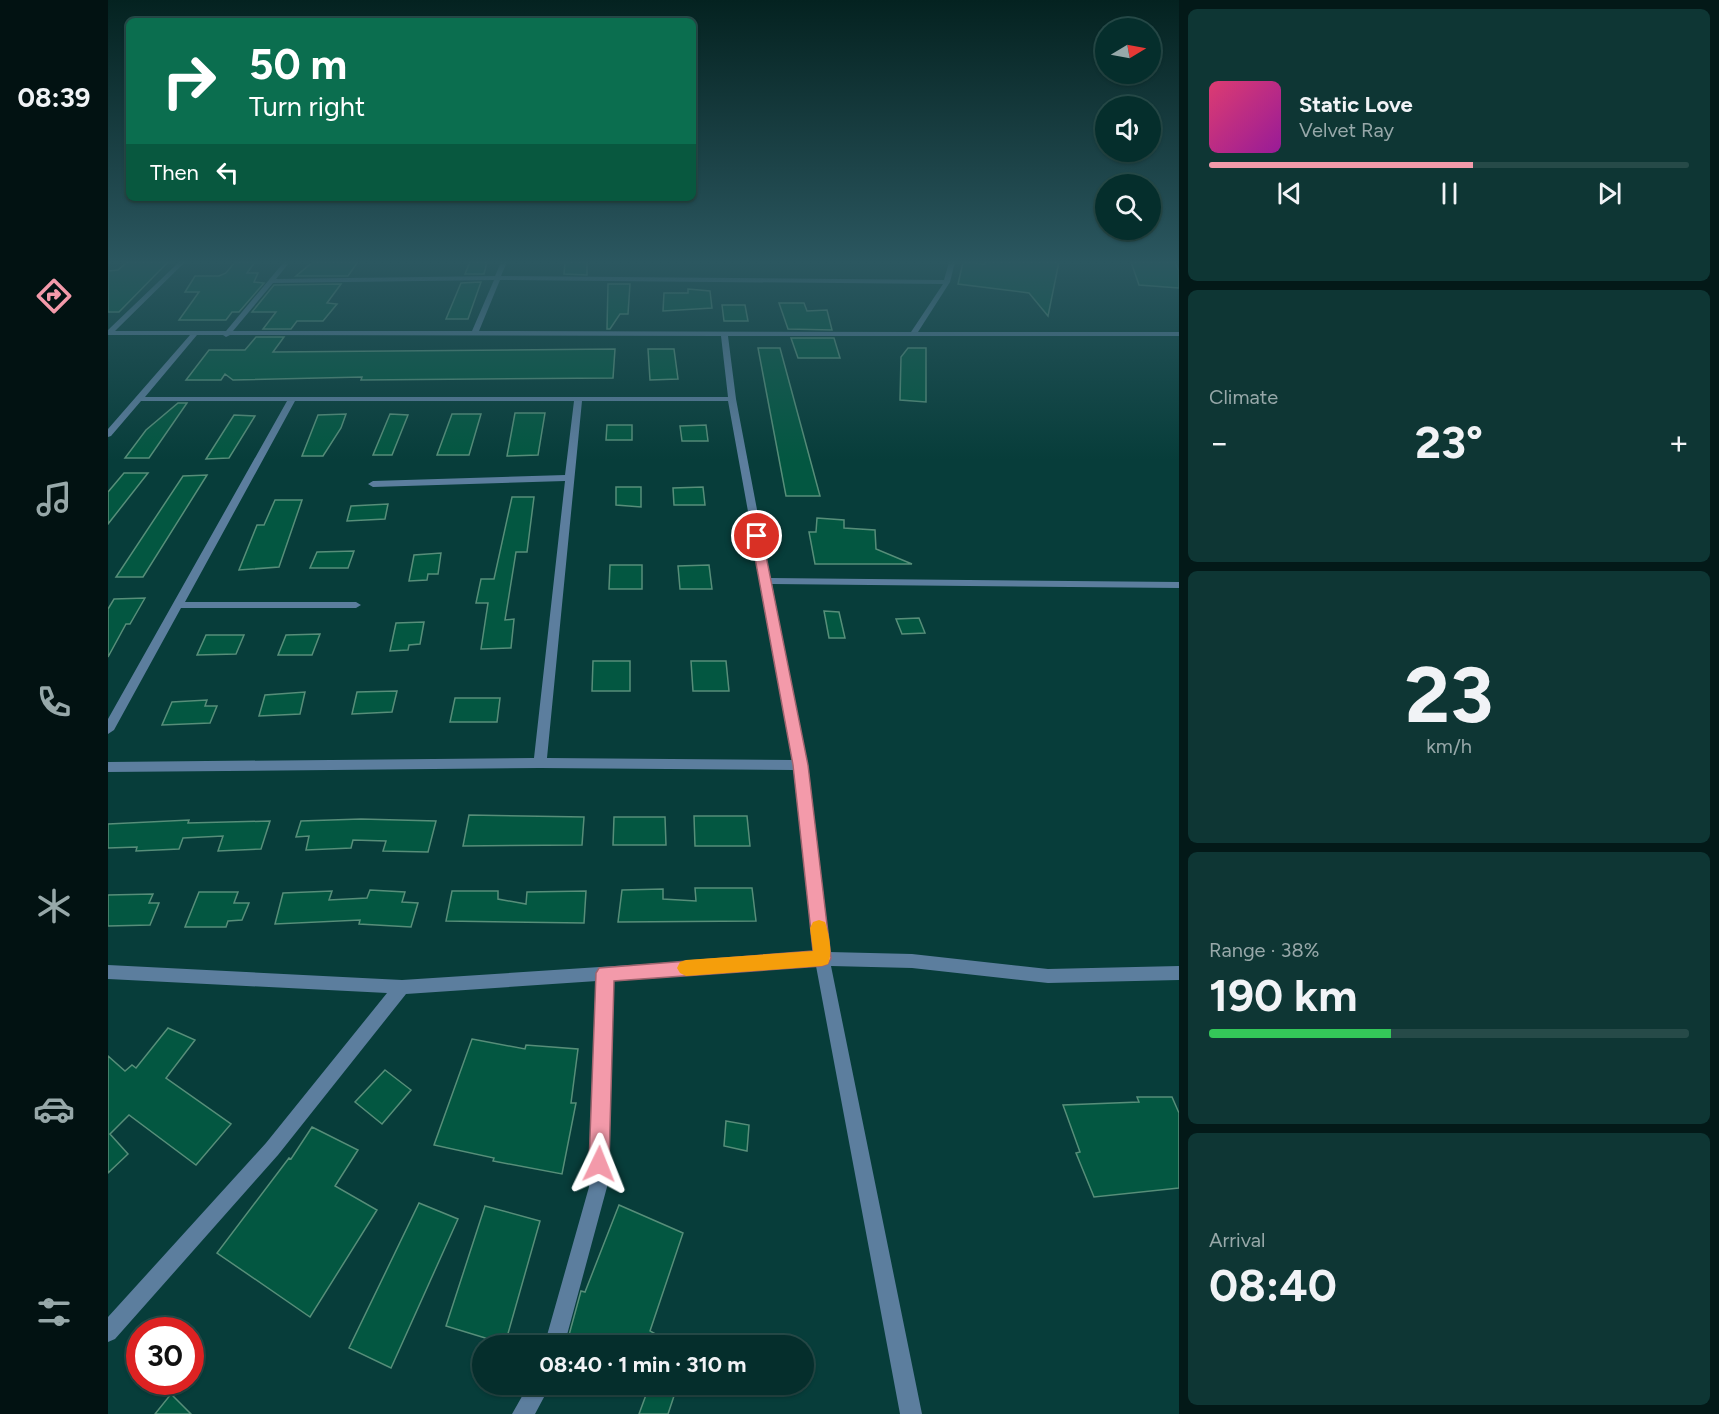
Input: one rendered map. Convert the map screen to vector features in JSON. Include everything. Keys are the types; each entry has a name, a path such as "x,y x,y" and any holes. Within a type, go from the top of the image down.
{"street":[{"path":"226,335 232,328"},
{"path":"475,333 477,328"},
{"path":"913,334 917,328"},
{"path":"109,333 194,335 1179,334"},
{"path":"108,434 194,335"},
{"path":"724,335 732,399 800,765 822,958 911,1414"},
{"path":"540,763 578,398"},
{"path":"137,399 732,399"},
{"path":"108,730 292,400"},
{"path":"373,484 571,478"},
{"path":"765,581 1179,585"},
{"path":"179,605 356,605"},
{"path":"108,767 540,763 800,765"},
{"path":"108,972 402,987 822,958 912,961 1048,976 1179,973"},
{"path":"557,1335 598,1187 605,973"},
{"path":"108,1332 272,1149 402,987"},
{"path":"523,1414 534,1395"}],"building":[{"path":"264,328 292,328 291,329"},
{"path":"831,328 832,330 788,329"},
{"path":"256,337 284,337 273,352 615,349 613,378 361,380 362,377 233,380 225,374 221,380 186,380 209,350 245,350"},
{"path":"791,338 834,338 840,358 798,358"},
{"path":"758,348 780,348 820,496 786,496"},
{"path":"908,348 926,348 926,402 900,400 901,357"},
{"path":"648,349 674,349 678,379 650,380"},
{"path":"178,403 187,403 149,458 125,458 146,430"},
{"path":"515,413 545,413 538,455 507,456"},
{"path":"346,414 341,428 323,456 302,456 318,415"},
{"path":"390,414 408,415 392,455 373,455"},
{"path":"452,414 481,414 469,455 437,455"},
{"path":"234,415 255,416 229,458 206,459"},
{"path":"607,425 632,425 632,440 606,440"},
{"path":"706,425 708,441 682,441 680,426"},
{"path":"124,473 148,473 108,524 108,492"},
{"path":"207,475 143,577 116,577 183,476"},
{"path":"616,487 641,487 641,507 616,505"},
{"path":"703,487 705,505 674,505 673,488"},
{"path":"512,497 534,497 527,552 516,552 505,620 514,619 511,648 481,649 488,603 476,603 481,579 494,579"},
{"path":"275,500 302,500 279,567 239,570 257,525 264,525"},
{"path":"388,504 385,519 347,521 351,506"},
{"path":"817,518 844,520 844,528 875,530 876,549 912,564 815,564 809,532 816,532"},
{"path":"354,551 348,568 310,568 317,552"},
{"path":"441,553 438,574 428,574 427,580 409,581 414,555"},
{"path":"610,565 642,565 642,589 609,589"},
{"path":"709,565 712,589 680,589 678,566"},
{"path":"145,598 130,624 126,624 108,657 108,609 114,599"},
{"path":"824,611 839,612 845,638 829,638"},
{"path":"919,618 925,633 902,634 896,619"},
{"path":"424,622 420,644 409,645 408,650 390,651 396,623"},
{"path":"320,634 312,655 278,655 286,635"},
{"path":"206,635 244,635 236,654 197,655"},
{"path":"593,661 630,661 630,691 592,691"},
{"path":"691,661 726,661 729,691 693,691"},
{"path":"397,691 392,712 352,714 357,692"},
{"path":"305,692 300,714 259,716 265,695"},
{"path":"455,698 500,698 497,722 450,722"},
{"path":"207,700 205,706 217,706 210,723 162,725 172,702"},
{"path":"469,815 584,817 582,845 463,846"},
{"path":"694,816 747,816 750,846 695,846"},
{"path":"614,817 665,817 666,845 613,845"},
{"path":"361,819 436,821 428,852 383,851 386,841 353,840 351,848 306,850 309,836 296,837 301,821"},
{"path":"189,820 188,823 270,821 261,849 218,851 223,836 183,838 179,849 136,851 137,847 108,848 108,824"},
{"path":"695,888 752,888 756,921 618,922 622,890 663,889 663,899 696,901"},
{"path":"370,890 405,892 402,902 418,903 411,927 359,924 360,920 275,924 283,893 332,891 329,900 367,898"},
{"path":"452,891 498,891 498,899 526,904 527,892 586,891 584,923 446,921"},
{"path":"199,892 238,892 234,903 249,903 242,920 228,921 226,927 185,927"},
{"path":"153,894 149,903 159,903 150,925 108,926 108,895"},
{"path":"168,1028 195,1040 166,1078 231,1124 196,1165 129,1115 110,1134 128,1154 108,1173 108,1056 125,1071 132,1065 136,1068"},
{"path":"472,1039 525,1049 526,1045 578,1049 571,1103 576,1103 562,1174 493,1161 494,1158 434,1145"},
{"path":"385,1070 411,1090 382,1124 355,1102"},
{"path":"1137,1097 1172,1097 1179,1113 1179,1188 1094,1197 1076,1153 1080,1152 1063,1105 1139,1102"},
{"path":"726,1121 749,1125 747,1151 724,1146"},
{"path":"312,1127 358,1150 335,1186 377,1210 310,1317 217,1253 289,1158 291,1159"},
{"path":"419,1203 458,1219 391,1368 349,1348"},
{"path":"619,1205 683,1233 650,1331 657,1335 569,1335 581,1291 585,1292"},
{"path":"485,1206 540,1221 508,1335 476,1335 446,1326"},
{"path":"172,1395 191,1414 155,1414"},
{"path":"646,1395 674,1395 668,1414 639,1414"}],"slow traffic":[{"path":"686,968 822,958 819,928"}],"route":[{"path":"599,1164 605,973 822,958 800,765 757,536"}]}
